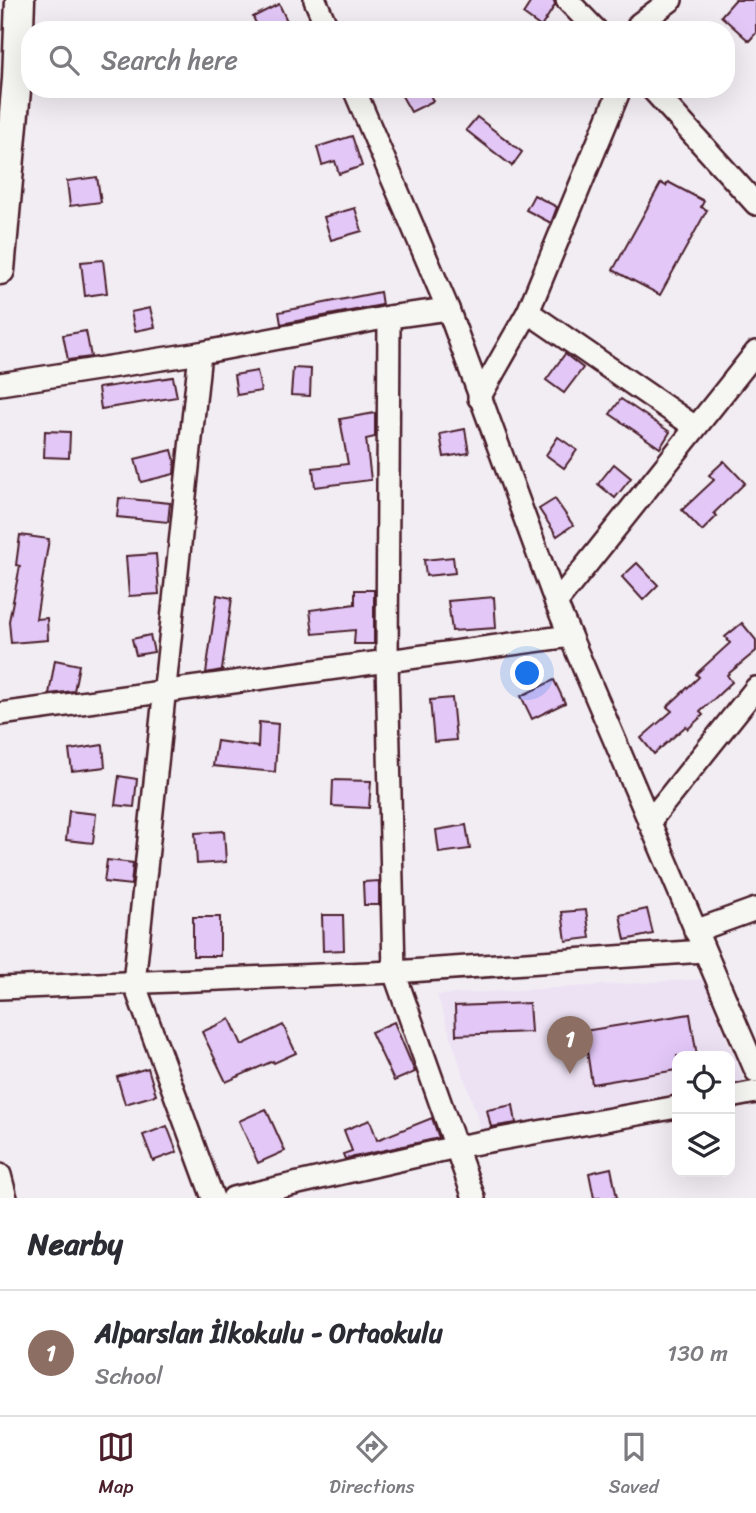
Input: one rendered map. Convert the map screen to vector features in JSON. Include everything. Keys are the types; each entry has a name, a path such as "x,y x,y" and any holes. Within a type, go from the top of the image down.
{"street":[{"path":"0,270 9,77 20,0"},
{"path":"315,0 324,21"},
{"path":"567,0 587,21"},
{"path":"639,21 643,0"},
{"path":"645,21 671,0"},
{"path":"358,98 448,309 556,603 756,1071"},
{"path":"480,398 528,312 616,98"},
{"path":"660,98 756,204"},
{"path":"0,384 200,353 389,317 448,309"},
{"path":"528,312 695,427"},
{"path":"389,317 387,661 394,972 474,1198"},
{"path":"556,603 756,352"},
{"path":"200,353 134,983 213,1198"},
{"path":"0,714 570,636"},
{"path":"649,822 756,688"},
{"path":"695,931 756,909"},
{"path":"0,988 394,972 704,951"},
{"path":"735,1096 756,1092"},
{"path":"233,1198 456,1147 672,1108"},
{"path":"0,1175 6,1198"}],"shaded area":[{"path":"703,979 732,1051 672,1051 672,1109 488,1150 437,995"},
{"path":"735,1059 748,1092 735,1095"}],"building":[{"path":"532,0 554,0 555,5 545,21 533,21 523,14"},
{"path":"735,0 756,0 756,33 749,41 735,28 735,21 727,21 721,16"},
{"path":"279,4 287,21 255,21 253,17"},
{"path":"403,98 432,98 433,101 411,112"},
{"path":"477,117 522,152 512,166 466,130"},
{"path":"352,136 362,166 339,174 335,161 322,165 317,147"},
{"path":"97,177 101,202 70,206 67,181"},
{"path":"668,182 704,201 701,207 707,210 660,295 613,270 661,183 666,186"},
{"path":"534,195 557,207 551,223 526,210"},
{"path":"355,208 362,231 331,240 324,217"},
{"path":"103,260 107,293 85,296 81,262"},
{"path":"380,292 382,305 281,324 279,312"},
{"path":"150,308 155,327 135,331 131,312"},
{"path":"86,331 91,357 68,360 63,335"},
{"path":"565,354 583,368 564,393 546,380"},
{"path":"293,368 311,369 310,396 291,395"},
{"path":"257,371 261,391 237,395 234,375"},
{"path":"173,377 177,397 101,409 98,388"},
{"path":"621,399 670,432 660,448 610,414"},
{"path":"375,413 375,437 366,439 371,480 315,487 313,468 348,464 340,419"},
{"path":"465,429 469,453 444,457 440,434"},
{"path":"45,431 70,432 69,458 44,457"},
{"path":"558,437 577,450 564,468 546,455"},
{"path":"172,450 174,474 141,482 135,459"},
{"path":"724,461 745,483 714,513 717,516 702,531 682,510 714,480 709,475"},
{"path":"614,464 631,478 615,498 598,484"},
{"path":"119,498 170,503 168,522 117,517"},
{"path":"555,499 573,525 557,536 539,509"},
{"path":"20,535 49,539 36,619 47,618 48,640 11,643 9,621 20,566 16,565"},
{"path":"156,554 159,594 129,596 126,556"},
{"path":"453,557 455,573 426,576 424,560"},
{"path":"637,563 658,585 643,600 622,577"},
{"path":"355,590 374,590 374,644 354,644 355,630 313,634 310,610 355,604"},
{"path":"217,595 232,598 222,670 206,673"},
{"path":"494,597 496,628 452,631 448,601"},
{"path":"742,623 756,640 756,651 727,675 732,682 700,712 703,715 654,754 641,738 672,711 667,707 699,677 696,674 730,643 725,637"},
{"path":"150,635 154,652 136,655 132,639"},
{"path":"55,660 79,665 74,691 49,694"},
{"path":"554,680 565,703 532,719 521,696"},
{"path":"452,698 456,740 434,742 430,700"},
{"path":"259,722 278,724 275,772 213,766 217,741 258,747"},
{"path":"103,745 105,767 72,771 69,750"},
{"path":"119,776 137,779 134,807 115,805"},
{"path":"333,780 371,781 369,808 332,806"},
{"path":"69,811 96,814 93,843 66,840"},
{"path":"466,825 470,849 439,853 436,830"},
{"path":"224,831 226,862 197,864 195,833"},
{"path":"107,860 133,863 131,885 104,882"},
{"path":"379,881 379,905 364,905 363,882"},
{"path":"647,909 653,934 625,940 620,915"},
{"path":"586,910 590,938 566,941 562,912"},
{"path":"322,915 343,915 344,950 323,951"},
{"path":"193,917 220,917 220,956 193,956"},
{"path":"529,1003 531,1032 456,1035 455,1006"},
{"path":"690,1014 696,1051 672,1051 672,1071 592,1084 584,1031"},
{"path":"230,1019 242,1045 283,1025 296,1053 226,1082 202,1032"},
{"path":"394,1022 415,1072 394,1081 371,1032"},
{"path":"148,1068 156,1095 125,1104 117,1077"},
{"path":"513,1105 516,1123 491,1127 487,1110"},
{"path":"266,1109 285,1151 258,1163 239,1121"},
{"path":"432,1118 439,1138 345,1159 343,1154 352,1151 344,1130 370,1120 377,1140"},
{"path":"167,1126 177,1152 153,1161 143,1135"},
{"path":"611,1168 617,1198 594,1198 589,1173"}],"place":[{"name":"Alparslan İlkokulu - Ortaokulu","path":"570,1074"}]}
